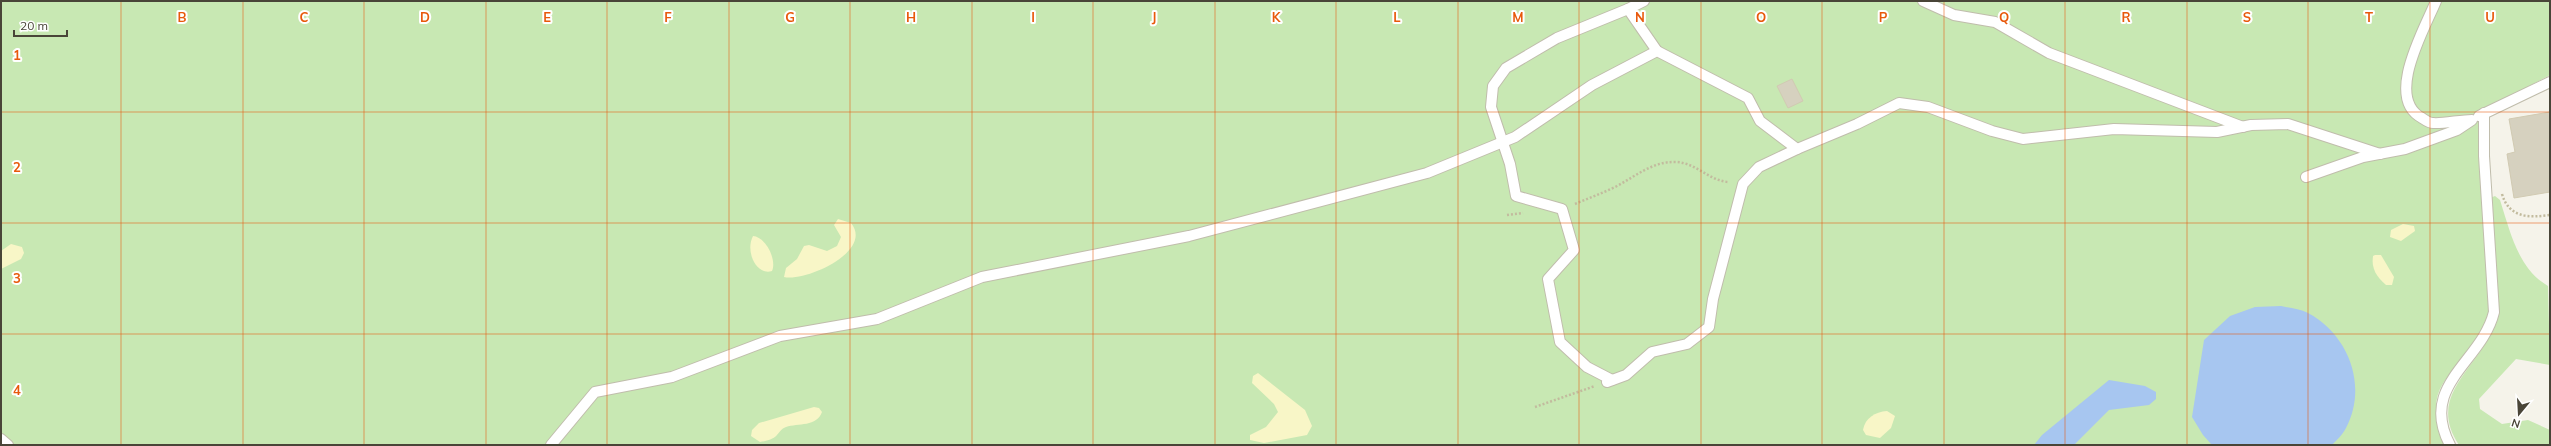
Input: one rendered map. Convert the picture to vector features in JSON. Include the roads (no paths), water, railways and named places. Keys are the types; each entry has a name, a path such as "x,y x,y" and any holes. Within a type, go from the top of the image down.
{"lane":[{"path":"1644,1 1557,38 1506,68 1493,86 1491,107 1510,164 1516,196 1562,210 1574,250 1548,279 1560,342 1586,367 1608,382 1626,375 1652,352 1687,344 1709,327 1713,299 1743,184 1759,168 1797,149 1857,124 1899,103 1928,107 1992,131 2023,139 2114,129 2217,132 2243,126 2288,124 2380,154"},
{"path":"1923,1 1954,15 1995,22 2049,53 2243,126"},
{"path":"2436,1 2409,64 2406,85 2410,103 2415,114 2432,124 2472,120"},
{"path":"1628,9 1657,51 1748,98 1760,121 1797,149"},
{"path":"551,445 595,392 672,377 780,336 877,319 982,277 1189,236 1427,173 1515,137 1592,85 1657,51"},
{"path":"2306,177 2380,154 2405,148 2457,130 2484,112 2550,82"},
{"path":"2450,445 2442,421 2442,401 2453,377 2486,334 2494,312 2486,182 2484,112"},
{"path":"1,439 8,445"}],"water":[{"path":"2281,306 2308,313 2334,334 2344,348 2351,363 2355,395 2352,412 2346,428 2342,435 2332,445 2212,445 2203,435 2192,417 2204,340 2230,316 2255,307"},
{"path":"2109,380 2145,386 2156,392 2156,399 2149,405 2109,410 2074,445 2034,445 2042,435"}]}
